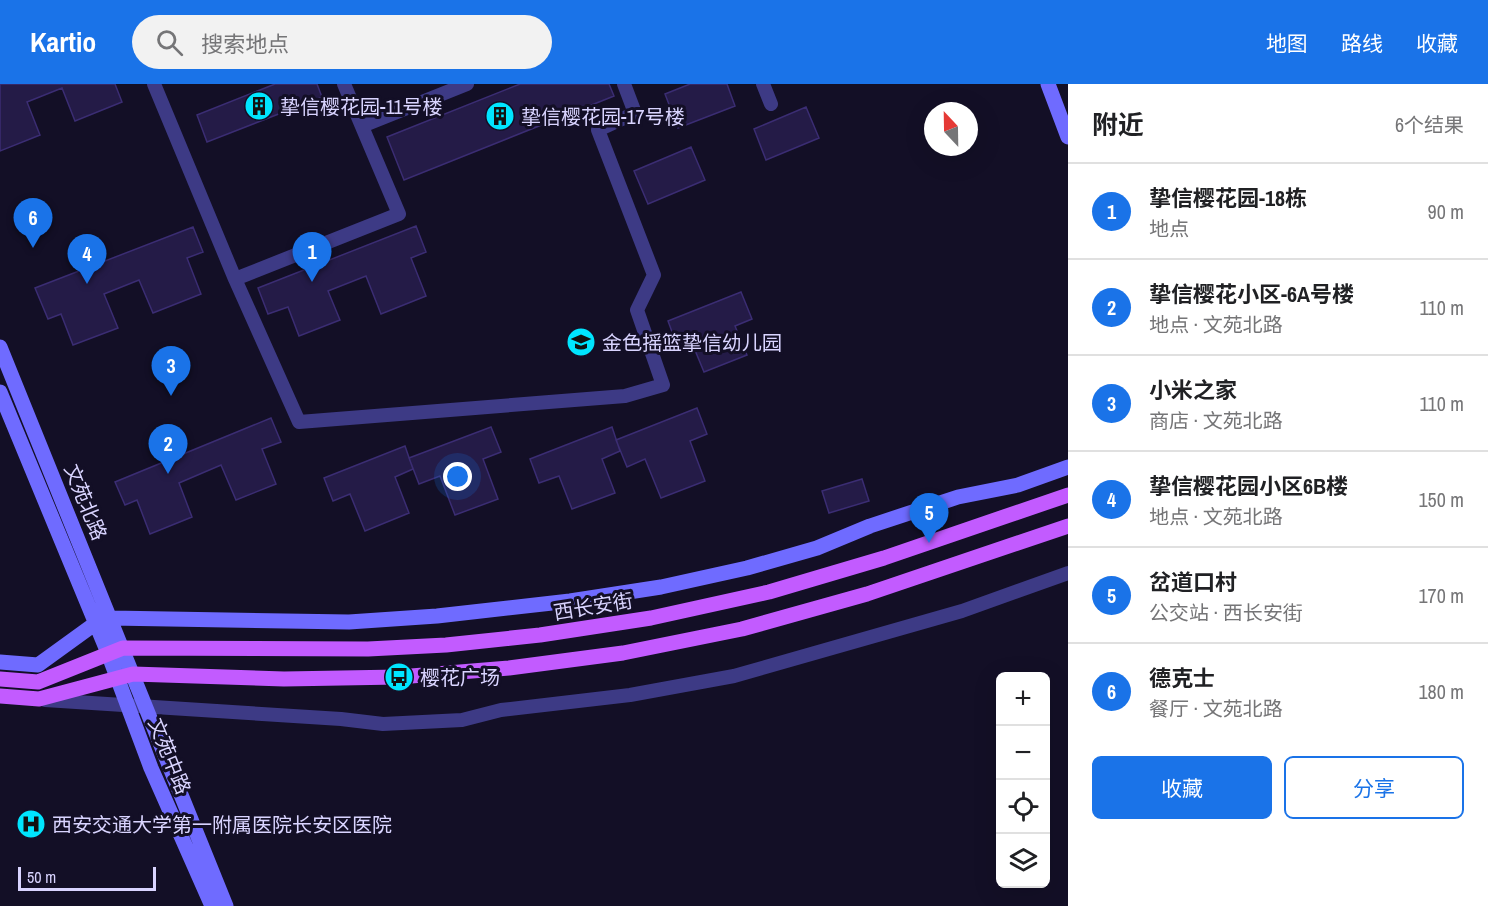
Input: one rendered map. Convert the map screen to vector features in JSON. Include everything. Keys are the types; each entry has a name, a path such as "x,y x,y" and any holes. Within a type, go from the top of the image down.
{"main road":[{"name":"西长安街","path":"0,679 38,682 123,648 368,649 446,645 540,635 651,618 770,592 884,558 1068,495"},
{"path":"0,696 39,699 132,674 285,679 399,677 509,668 623,653 742,629 867,594 1068,526"}],"street":[{"path":"235,279 399,214 344,84"},
{"path":"362,126 467,84"},
{"path":"160,86 235,279 299,422 625,396 663,385 637,310 654,275 598,130 635,113 624,84"},
{"path":"762,84 771,104"},
{"path":"1048,84 1068,137"},
{"name":"文苑北路","path":"0,347 132,674"},
{"name":"文苑北路","path":"0,392 108,653"},
{"path":"0,662 38,665 96,623 111,618 348,622 436,616 570,601 661,587 747,568 817,548 870,526 958,497 1018,485 1068,467"},
{"path":"39,699 341,719 383,724 462,720 501,710 630,695 734,676 962,611 1068,573"},
{"name":"文苑中路","path":"108,653 126,705 192,866 212,906"},
{"name":"文苑中路","path":"132,674 226,906"}],"building":[{"path":"0,84 115,84 122,102 75,121 62,88 27,102 40,135 0,151"},
{"name":"挚信樱花园-11号楼","path":"275,84 317,84 322,97 207,142 197,115"},
{"name":"挚信樱花园-17号楼","path":"520,84 609,84 614,96 404,180 387,137"},
{"path":"690,84 727,84 735,106 678,128 665,94"},
{"path":"806,107 819,138 766,160 754,129"},
{"path":"691,147 705,180 648,204 634,171"},
{"path":"416,226 426,252 411,258 426,296 381,314 366,276 328,291 340,320 299,336 288,307 268,314 258,288"},
{"path":"193,227 203,252 187,258 201,294 153,313 139,280 104,294 118,328 73,345 61,314 48,319 35,288"},
{"path":"741,292 752,319 735,326 747,355 704,372 692,343 678,348 668,321"},
{"path":"697,408 707,434 690,441 705,481 661,498 645,459 627,467 616,440"},
{"path":"271,418 281,442 262,449 276,484 236,500 221,465 179,483 192,517 150,534 137,500 125,505 115,482"},
{"path":"491,427 501,452 483,459 498,499 455,515 440,476 419,484 409,458"},
{"path":"612,427 620,451 602,459 615,493 572,509 559,476 539,483 530,459"},
{"path":"405,446 413,469 395,477 409,513 365,531 350,494 333,501 324,478"},
{"path":"862,479 869,501 829,513 822,491"}],"place":[{"name":"挚信樱花园-11号楼","path":"259,106"},
{"name":"挚信樱花园-17号楼","path":"500,116"},
{"name":"德克士","path":"33,248"},
{"name":"挚信樱花园-18栋","path":"312,282"},
{"name":"挚信樱花园小区6B楼","path":"87,284"},
{"name":"金色摇篮挚信幼儿园","path":"581,342"},
{"name":"小米之家","path":"171,396"},
{"name":"挚信樱花小区-6A号楼","path":"168,474"},
{"name":"岔道口村","path":"929,543"},
{"name":"樱花广场","path":"399,677"},
{"name":"西安交通大学第一附属医院长安区医院","path":"31,824"}]}
